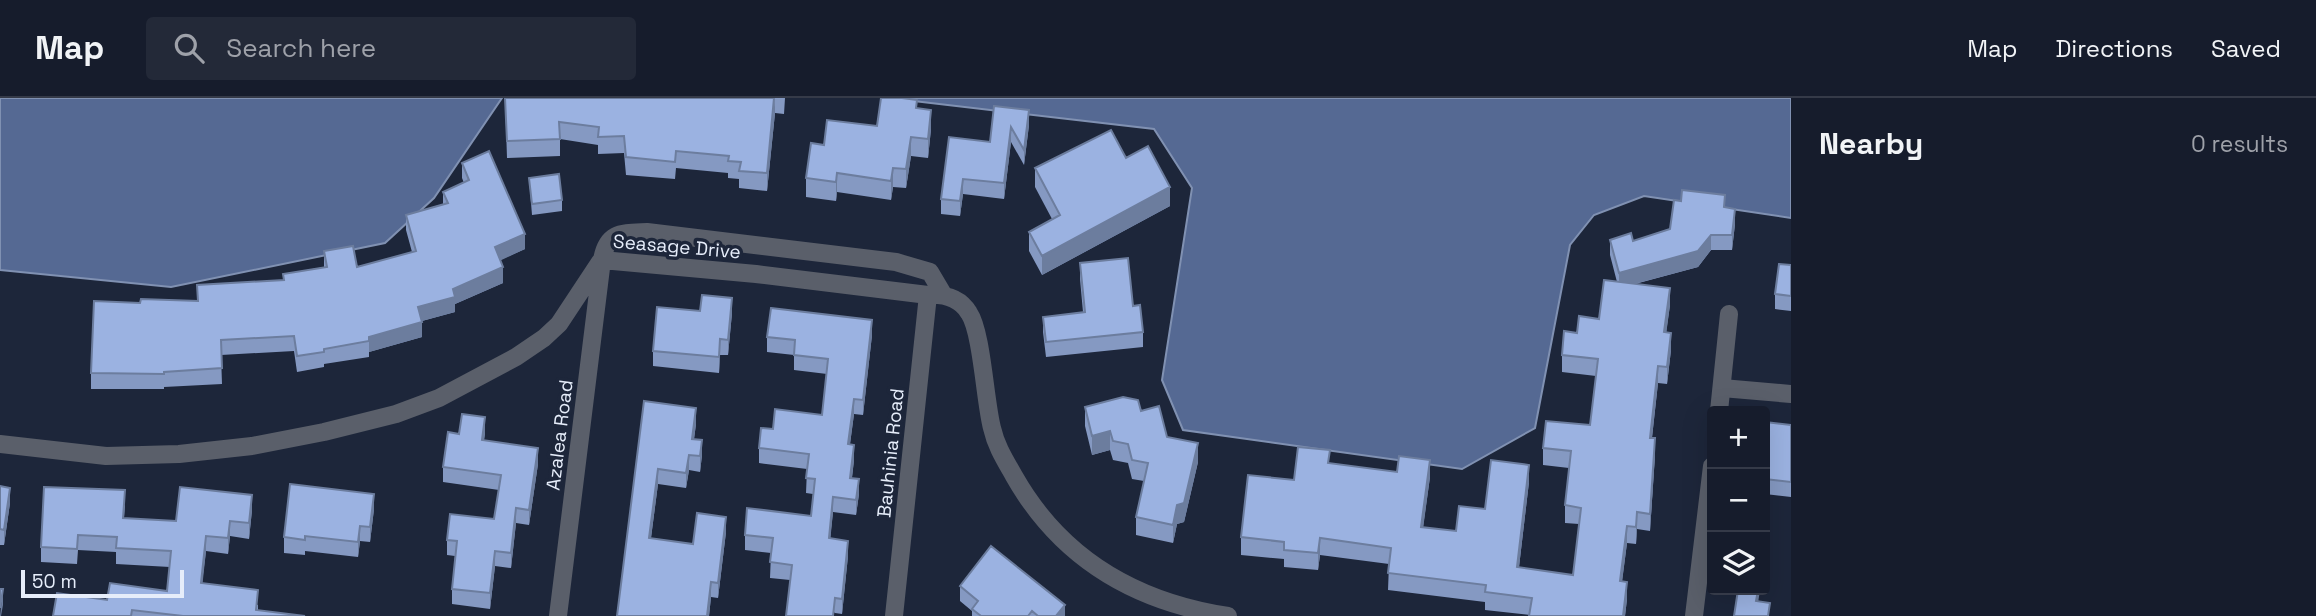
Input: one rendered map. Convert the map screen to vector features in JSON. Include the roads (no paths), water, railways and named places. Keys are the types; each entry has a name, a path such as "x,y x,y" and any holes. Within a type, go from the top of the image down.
{"street":[{"path":"602,260 604,247 617,235 647,232 896,262 930,272 935,295 956,300 970,314 998,448 1025,496 1058,535 1098,570 1140,592 1194,611 1228,616"},
{"name":"Seasage Drive","path":"0,444 106,457 179,454 276,441 396,414 450,392 516,357 544,338 559,324 602,260 756,274 935,295"},
{"name":"Azalea Road","path":"558,616 602,260"},
{"name":"Bauhinia Road","path":"894,616 935,295"},
{"path":"1720,406 1729,314"},
{"path":"1722,388 1791,394"},
{"path":"1694,616 1712,469"}],"water":[{"path":"0,98 502,98 434,198 385,243 171,287 0,270"},
{"path":"888,98 1791,98 1791,218 1644,196 1594,215 1570,245 1535,428 1462,469 1183,430 1162,380 1192,188 1154,129"}]}
